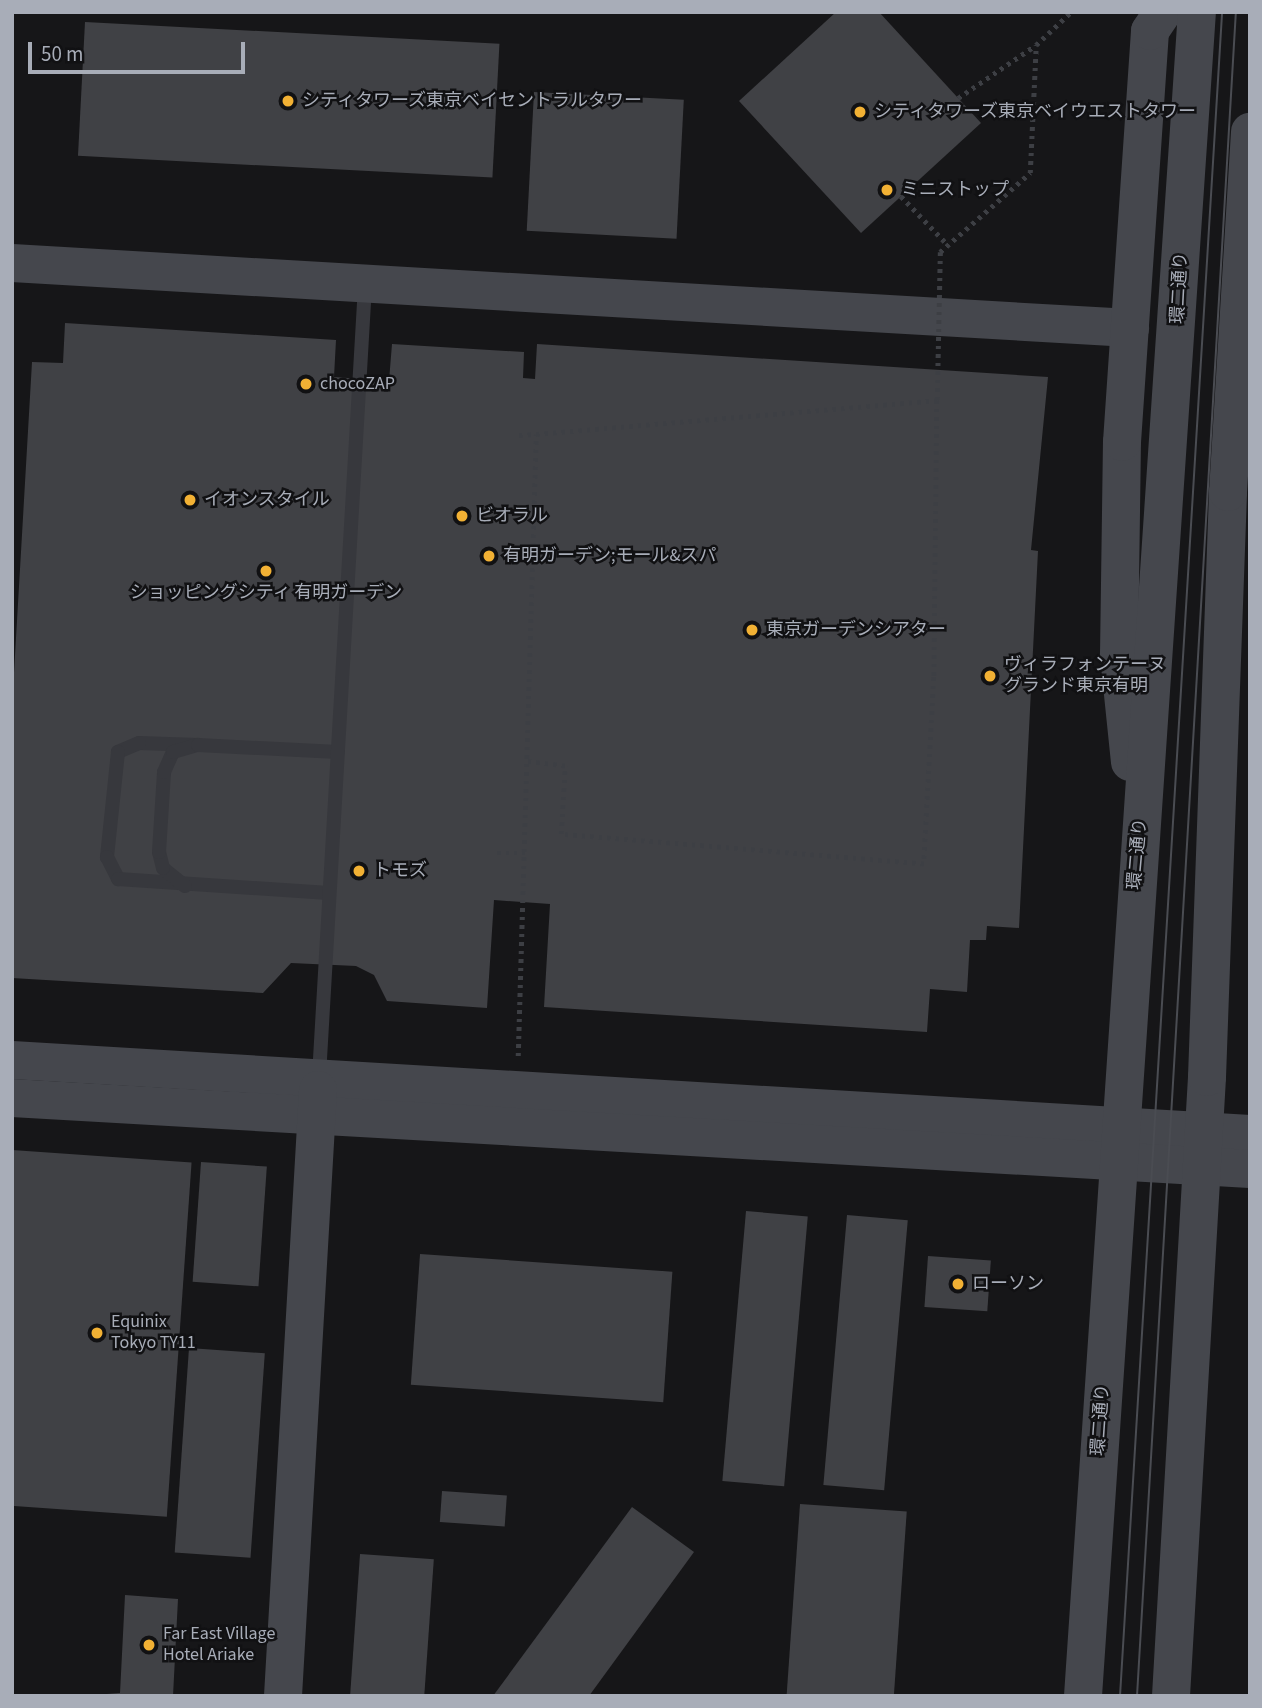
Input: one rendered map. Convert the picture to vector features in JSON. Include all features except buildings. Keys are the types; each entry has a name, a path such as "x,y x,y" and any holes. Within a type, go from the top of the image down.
{"street":[{"path":"1139,841 1119,655 1130,328 1150,31 1163,12"},
{"name":"環二通り","path":"1083,1696 1139,841 1162,587 1196,12"},
{"path":"1171,1696 1203,1149 1235,723 1250,132"},
{"path":"12,263 1130,328"},
{"path":"12,1060 1119,1126 1203,1149 1250,1169"},
{"path":"283,1696 319,1077"},
{"path":"12,1098 1117,1164 1203,1149 1250,1134"}],"lane":[{"path":"319,1077 365,283"},
{"path":"329,893 128,884 110,870 114,760 125,746 139,743 338,752"},
{"path":"185,886 168,873 159,852 164,772 173,752 198,746"}],"path":[{"path":"958,98 1035,45 1072,12"},
{"path":"527,761 565,766 561,834 924,864 934,677 940,252 1030,173 1035,45"},
{"path":"901,196 948,245"},
{"path":"519,435 937,400"},
{"path":"518,1056 536,434"},
{"path":"496,853 525,853"}],"tram line":[{"path":"1120,1696 1222,12"},
{"path":"1137,1696 1236,12"}],"place":[{"name":"シティタワーズ東京ベイセントラルタワー","path":"288,101"},
{"name":"シティタワーズ東京ベイウエストタワー","path":"860,112"},
{"name":"ミニストップ","path":"887,190"},
{"name":"chocoZAP","path":"306,384"},
{"name":"イオンスタイル","path":"190,500"},
{"name":"ビオラル","path":"462,516"},
{"name":"有明ガーデン;モール&スパ","path":"489,556"},
{"name":"ショッピングシティ 有明ガーデン","path":"266,571"},
{"name":"東京ガーデンシアター","path":"752,630"},
{"name":"ヴィラフォンテーヌ グランド東京有明","path":"990,676"},
{"name":"トモズ","path":"359,871"},
{"name":"ローソン","path":"958,1284"},
{"name":"Equinix Tokyo TY11","path":"97,1333"},
{"name":"Far East Village Hotel Ariake","path":"149,1645"}]}
